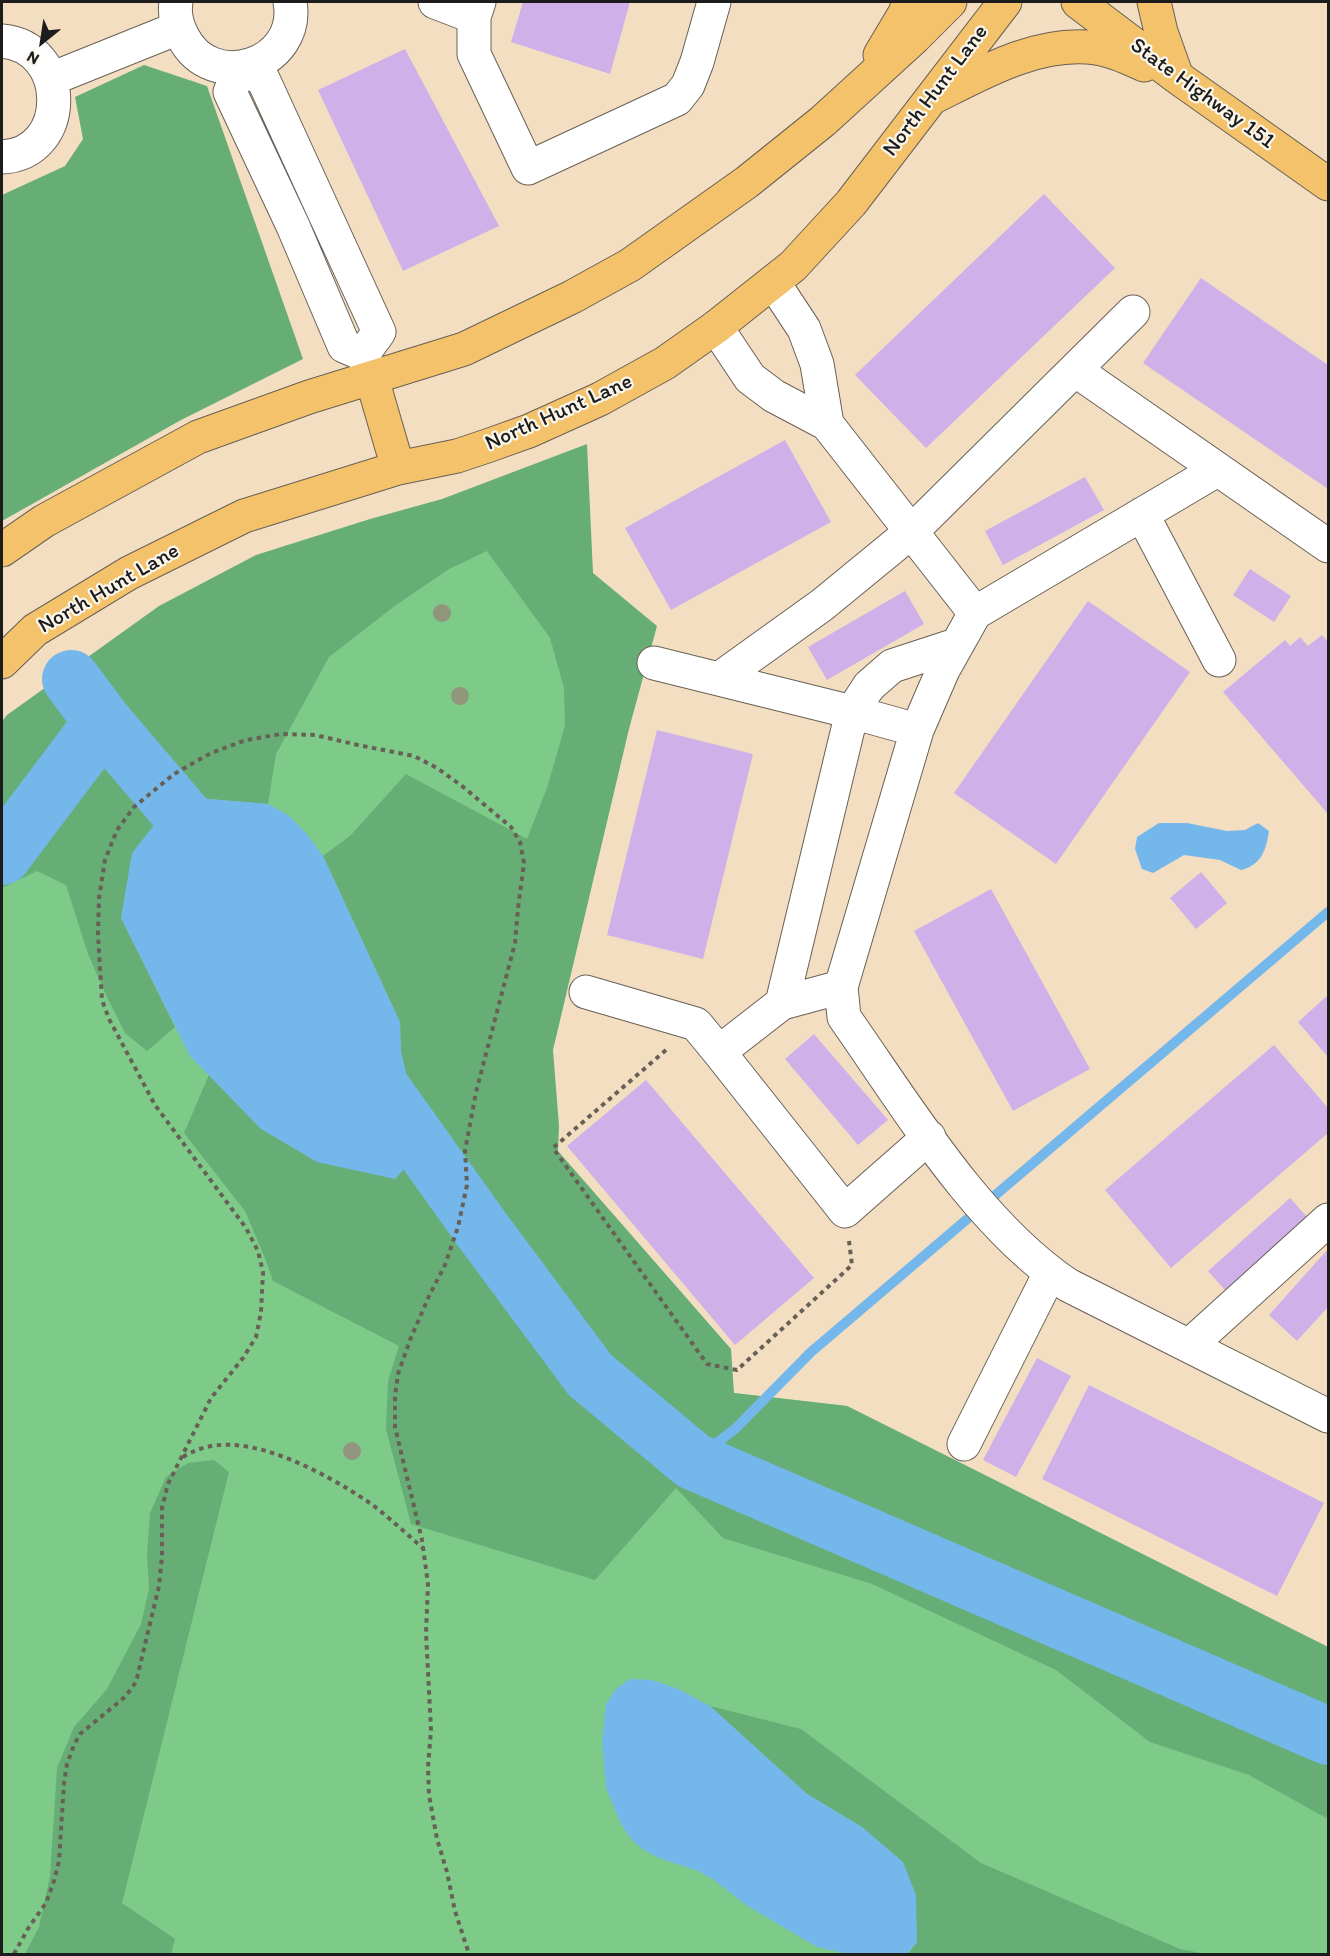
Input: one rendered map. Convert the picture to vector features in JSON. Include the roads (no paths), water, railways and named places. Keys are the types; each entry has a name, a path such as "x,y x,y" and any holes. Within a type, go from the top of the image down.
{"main road":[{"path":"823,121 878,58 905,13 909,2"},
{"name":"North Hunt Lane","path":"2,550 44,521 198,436 309,398 368,366 464,349 572,297 630,265 747,182 823,121 950,2"},
{"name":"North Hunt Lane","path":"2,662 35,630 129,573 244,516 398,468 457,456 539,426 600,399 665,363 716,327 793,266 851,203 1005,2"},
{"name":"State Highway 151","path":"1078,2 1177,77 1329,184"},
{"path":"1154,2 1161,32 1177,77"},
{"path":"928,100 979,74 1029,55 1074,46 1097,48 1119,54 1177,77"},
{"path":"368,366 398,468"}],"lane":[{"path":"51,80 144,43 177,15 187,45 202,59 220,67 240,68 257,64 272,55 283,42 290,26 290,2"},
{"path":"435,2 477,9 474,54 528,168 676,99 688,85 693,74 714,2"},
{"path":"2,41 27,49 42,63 51,80 55,99 52,119 42,136 28,149 9,157 2,157"},
{"path":"240,68 263,79 379,332 368,366 344,346 293,226 230,92 240,68"},
{"path":"293,226 324,212"},
{"path":"774,282 804,329 817,364 827,424"},
{"path":"719,679 822,604 911,532 1133,312"},
{"path":"716,327 750,378 774,396 827,424 975,613"},
{"path":"1075,370 1329,546"},
{"path":"1217,470 975,613 943,670 917,730 841,987 844,1017 959,1179 1007,1234 1050,1273 1068,1285 1329,1416"},
{"path":"1142,514 1220,660"},
{"path":"782,1003 852,712 869,686 892,666 956,645"},
{"path":"654,663 917,730"},
{"path":"719,1052 782,1003 841,987"},
{"path":"586,992 696,1024 845,1211 929,1137"},
{"path":"1189,1346 1329,1220"},
{"path":"964,1444 1050,1273"}],"water":[{"path":"197,798 268,804 288,815 306,833 323,856 400,1022 401,1052 412,1098 417,1155 395,1179 317,1162 261,1129 190,1056 121,918 132,853 162,815"},
{"path":"1159,823 1187,823 1227,831 1245,830 1258,823 1269,831 1261,856 1248,868 1241,870 1220,860 1184,855 1153,873 1142,869 1135,849 1137,837"},
{"path":"630,1679 652,1680 678,1689 710,1706 807,1794 862,1827 903,1862 916,1895 917,1942 907,1954 848,1954 817,1947 746,1905 714,1880 698,1871 659,1858 632,1840 621,1824 606,1788 602,1742 606,1704 616,1689"}],"waterway":[{"path":"2,856 103,722 71,679"},
{"path":"103,722 212,850 226,871"},
{"path":"693,1461 735,1429 811,1352 1328,912"},
{"path":"368,1070 590,1375 693,1461 1328,1736"}]}
